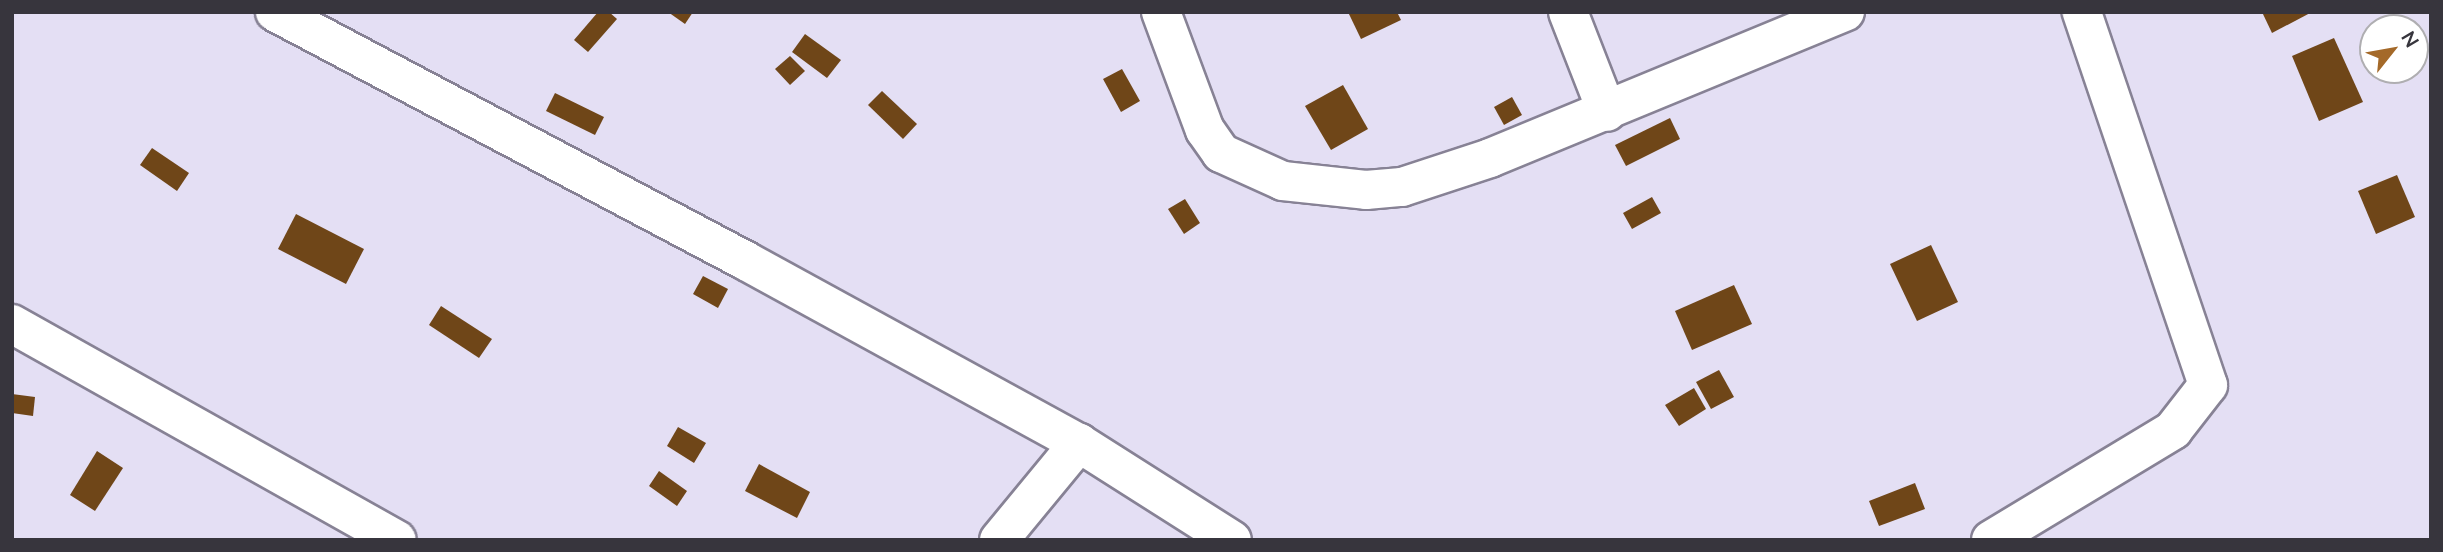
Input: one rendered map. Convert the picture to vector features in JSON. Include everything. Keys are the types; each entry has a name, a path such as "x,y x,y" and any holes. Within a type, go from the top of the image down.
{"street":[{"path":"275,12 746,261 1079,443 1232,540"},
{"path":"1161,12 1205,130 1222,153 1283,181 1337,189 1402,187 1490,158 1845,12"},
{"path":"1569,12 1607,112"},
{"path":"1992,540 2173,430 2208,385 2082,12"},
{"path":"12,324 397,540"},
{"path":"999,540 1079,443"}],"building":[{"path":"598,12 609,12 617,19 588,52 574,40"},
{"path":"668,12 693,12 685,24"},
{"path":"1348,12 1397,12 1401,20 1361,39"},
{"path":"2262,12 2312,12 2272,33"},
{"path":"805,34 841,60 827,78 792,52"},
{"path":"2334,38 2363,102 2319,121 2292,56"},
{"path":"790,56 805,71 790,85 775,69"},
{"path":"1122,69 1140,101 1121,112 1103,79"},
{"path":"1343,85 1368,129 1331,150 1305,106"},
{"path":"882,91 917,124 903,139 868,105"},
{"path":"555,93 604,117 595,135 546,111"},
{"path":"1512,97 1522,115 1504,125 1494,107"},
{"path":"1670,118 1680,139 1626,166 1615,145"},
{"path":"152,148 189,173 177,191 140,165"},
{"path":"2397,175 2415,217 2376,234 2358,191"},
{"path":"1652,197 1661,213 1632,229 1623,213"},
{"path":"1185,199 1200,223 1184,234 1168,209"},
{"path":"296,214 364,249 346,284 278,249"},
{"path":"1931,245 1958,302 1917,321 1890,264"},
{"path":"703,276 728,289 718,308 693,294"},
{"path":"1734,285 1752,324 1692,350 1675,311"},
{"path":"441,306 492,339 479,358 429,325"},
{"path":"1719,370 1734,397 1711,409 1696,382"},
{"path":"1694,388 1706,409 1679,426 1665,405"},
{"path":"12,394 35,397 33,416 12,413"},
{"path":"678,427 706,443 694,463 667,446"},
{"path":"97,451 123,468 95,511 70,495"},
{"path":"759,464 810,492 797,518 745,491"},
{"path":"659,471 687,491 677,506 649,486"},
{"path":"1915,483 1925,509 1879,526 1869,501"}]}
